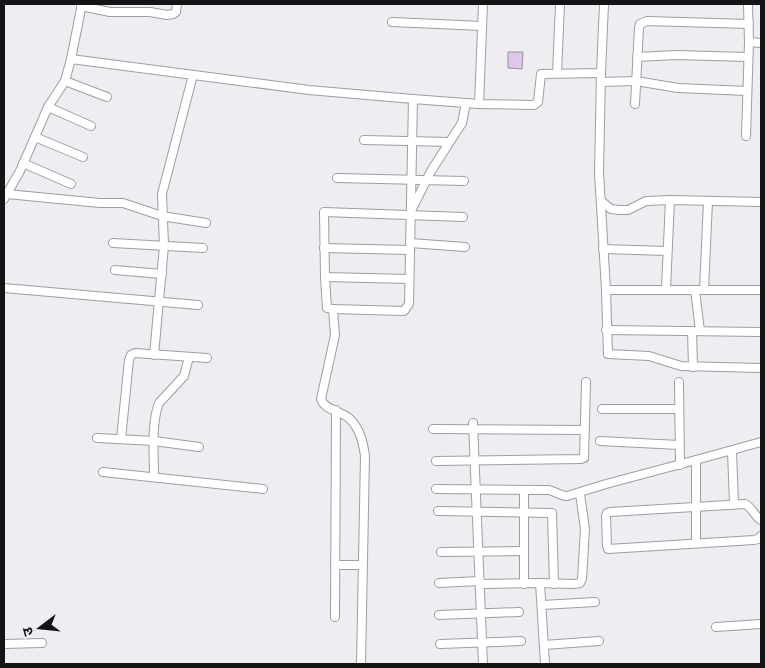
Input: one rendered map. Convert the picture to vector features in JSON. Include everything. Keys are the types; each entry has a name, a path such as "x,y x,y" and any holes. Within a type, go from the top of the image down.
{"street":[{"path":"177,4 176,12 167,16 150,12 110,12 82,5 65,81 48,108 36,137 5,196 123,203 162,216 206,223"},
{"path":"479,104 483,4"},
{"path":"557,73 560,4"},
{"path":"604,4 599,172 608,354 649,356 672,365 693,367 761,368"},
{"path":"746,136 749,42 748,4"},
{"path":"392,22 482,26"},
{"path":"635,104 639,28 644,22 749,24"},
{"path":"749,42 761,44"},
{"path":"637,57 748,57"},
{"path":"71,59 309,90 479,104 534,105 538,102 541,74 601,73"},
{"path":"154,355 164,246 162,194 193,75"},
{"path":"65,81 107,97"},
{"path":"601,82 636,81 678,88 747,92"},
{"path":"413,99 410,214 409,304 404,311 327,308 324,212 410,214 463,217"},
{"path":"410,214 426,180 462,123 466,103"},
{"path":"48,108 90,126"},
{"path":"36,137 83,157"},
{"path":"364,140 449,142"},
{"path":"23,163 71,184"},
{"path":"337,178 464,181"},
{"path":"666,289 670,200"},
{"path":"601,201 611,209 619,210 628,210 646,201 761,202"},
{"path":"704,290 708,201"},
{"path":"112,243 203,248"},
{"path":"324,248 465,248"},
{"path":"604,249 667,251"},
{"path":"115,270 162,274"},
{"path":"325,277 409,279"},
{"path":"4,288 198,305"},
{"path":"606,290 761,290"},
{"path":"693,367 696,331 695,290"},
{"path":"333,309 334,335 321,399 322,404 350,418 358,430 364,456 361,664"},
{"path":"606,330 761,332"},
{"path":"122,439 131,355 135,353 207,358"},
{"path":"154,477 154,441 157,408 159,403 184,376 189,357"},
{"path":"436,461 581,459 584,456 586,382"},
{"path":"679,382 680,465"},
{"path":"602,408 679,409"},
{"path":"334,617 336,410"},
{"path":"433,429 474,427 585,430"},
{"path":"474,427 483,664"},
{"path":"97,438 154,441 199,447"},
{"path":"600,441 679,445"},
{"path":"436,489 549,490 562,496 567,496 580,494 606,484 761,442"},
{"path":"732,451 734,504"},
{"path":"696,460 696,543"},
{"path":"103,472 263,489"},
{"path":"524,490 524,584"},
{"path":"439,583 580,583 582,579 585,529 580,494"},
{"path":"761,520 755,516 747,505 734,504 610,512 606,516 608,549 754,540 761,536"},
{"path":"438,511 477,513 550,512 552,514 554,584"},
{"path":"441,552 524,551"},
{"path":"335,565 362,565"},
{"path":"540,583 545,664"},
{"path":"542,605 595,602"},
{"path":"439,615 519,612"},
{"path":"716,627 761,624"},
{"path":"544,645 599,640"},
{"path":"440,644 521,641"},
{"path":"4,644 42,643"}],"building":[{"path":"508,52 523,52 522,69 508,68"}]}
